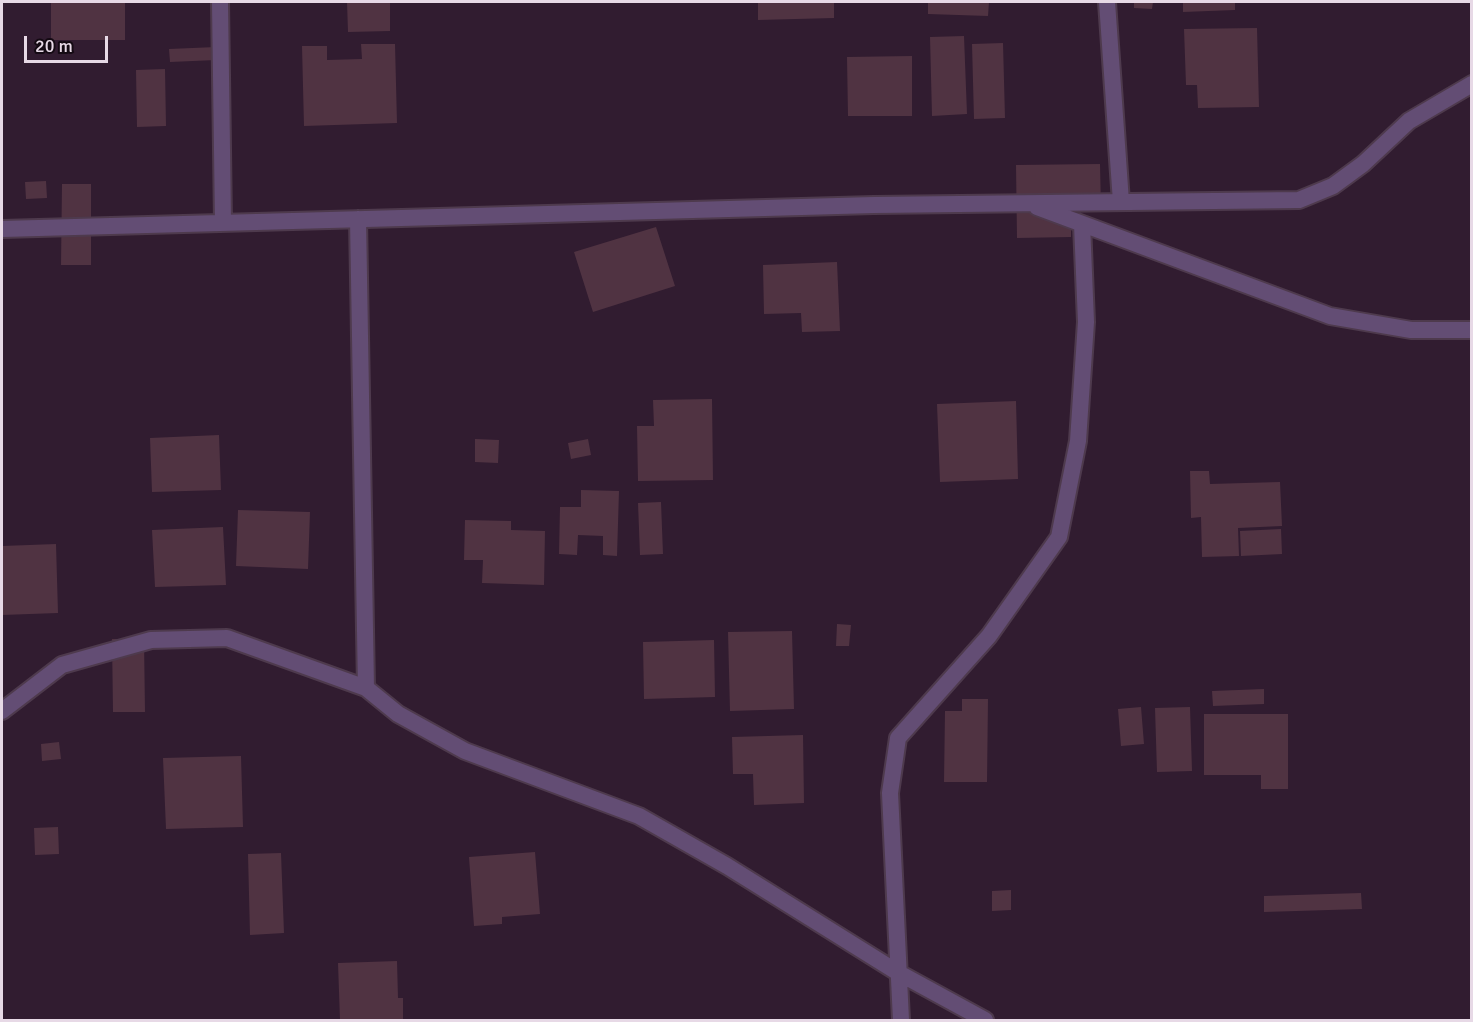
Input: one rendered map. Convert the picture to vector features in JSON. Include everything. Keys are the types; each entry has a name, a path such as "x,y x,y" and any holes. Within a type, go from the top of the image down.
{"street":[{"path":"220,2 223,223"},
{"path":"1107,2 1121,202"},
{"path":"2,229 1028,203 1299,200 1333,186 1363,165 1409,121 1472,84"},
{"path":"1028,203 1330,316 1411,330 1472,330"},
{"path":"358,219 366,688"},
{"path":"901,1020 890,793 898,738 989,636 1059,537 1078,441 1086,322 1082,224"},
{"path":"2,711 62,665 151,640 227,638 366,688 398,714 465,751 639,816 727,866 897,972 985,1020"}],"building":[{"path":"51,2 125,2 125,40 51,40"},
{"path":"347,2 390,2 390,31 348,32"},
{"path":"758,2 834,2 834,18 758,20"},
{"path":"928,2 989,2 988,16 928,14"},
{"path":"1134,2 1153,2 1152,9 1134,8"},
{"path":"1183,2 1235,2 1235,10 1183,12"},
{"path":"1257,28 1259,107 1198,108 1197,85 1186,85 1184,29"},
{"path":"964,36 967,114 932,116 930,37"},
{"path":"1003,43 1005,118 974,119 972,44"},
{"path":"361,44 395,44 397,123 304,126 302,46 327,46 327,60 362,59"},
{"path":"216,47 216,60 170,62 169,49"},
{"path":"912,56 912,116 848,116 847,57"},
{"path":"165,69 166,126 137,127 136,70"},
{"path":"1100,164 1101,208 1071,208 1071,237 1017,238 1016,165"},
{"path":"46,181 47,198 26,199 25,182"},
{"path":"62,184 91,184 91,265 61,265"},
{"path":"656,227 675,286 593,312 574,252"},
{"path":"837,262 840,331 802,332 801,313 764,314 763,265"},
{"path":"712,399 713,480 638,481 637,426 654,426 653,400"},
{"path":"1016,401 1018,479 940,482 937,404"},
{"path":"219,435 221,490 152,492 150,438"},
{"path":"475,439 499,440 498,463 475,462"},
{"path":"588,439 591,455 571,459 568,443"},
{"path":"1190,471 1209,471 1210,484 1280,482 1282,526 1238,528 1239,556 1202,557 1201,517 1191,518"},
{"path":"581,490 619,491 617,556 603,555 603,536 578,535 577,555 559,554 560,507 581,507"},
{"path":"661,502 663,554 640,555 638,503"},
{"path":"238,510 310,512 308,569 236,566"},
{"path":"465,520 511,521 511,530 545,531 544,585 482,583 483,560 464,560"},
{"path":"223,527 226,585 155,587 152,530"},
{"path":"1281,529 1282,554 1241,556 1240,531"},
{"path":"56,544 58,613 2,615 2,546"},
{"path":"837,624 851,625 849,646 836,646"},
{"path":"792,631 794,709 730,711 728,632"},
{"path":"112,639 144,639 145,712 113,712"},
{"path":"714,640 715,697 644,699 643,642"},
{"path":"1264,689 1264,704 1213,706 1212,691"},
{"path":"962,699 988,699 987,782 944,782 945,711 962,711"},
{"path":"1141,707 1144,744 1121,746 1118,709"},
{"path":"1190,707 1192,771 1157,772 1155,708"},
{"path":"1204,714 1288,714 1288,789 1261,789 1261,775 1204,775"},
{"path":"803,735 804,803 754,805 753,774 733,774 732,737"},
{"path":"59,742 61,759 42,761 41,744"},
{"path":"241,756 243,827 166,829 163,758"},
{"path":"58,827 59,854 35,855 34,828"},
{"path":"535,852 540,914 502,917 502,924 474,926 469,857"},
{"path":"281,853 284,933 250,935 248,854"},
{"path":"1011,890 1011,910 992,911 992,891"},
{"path":"1361,893 1362,909 1264,912 1264,896"},
{"path":"397,961 398,998 403,998 403,1020 340,1020 338,963"}]}
